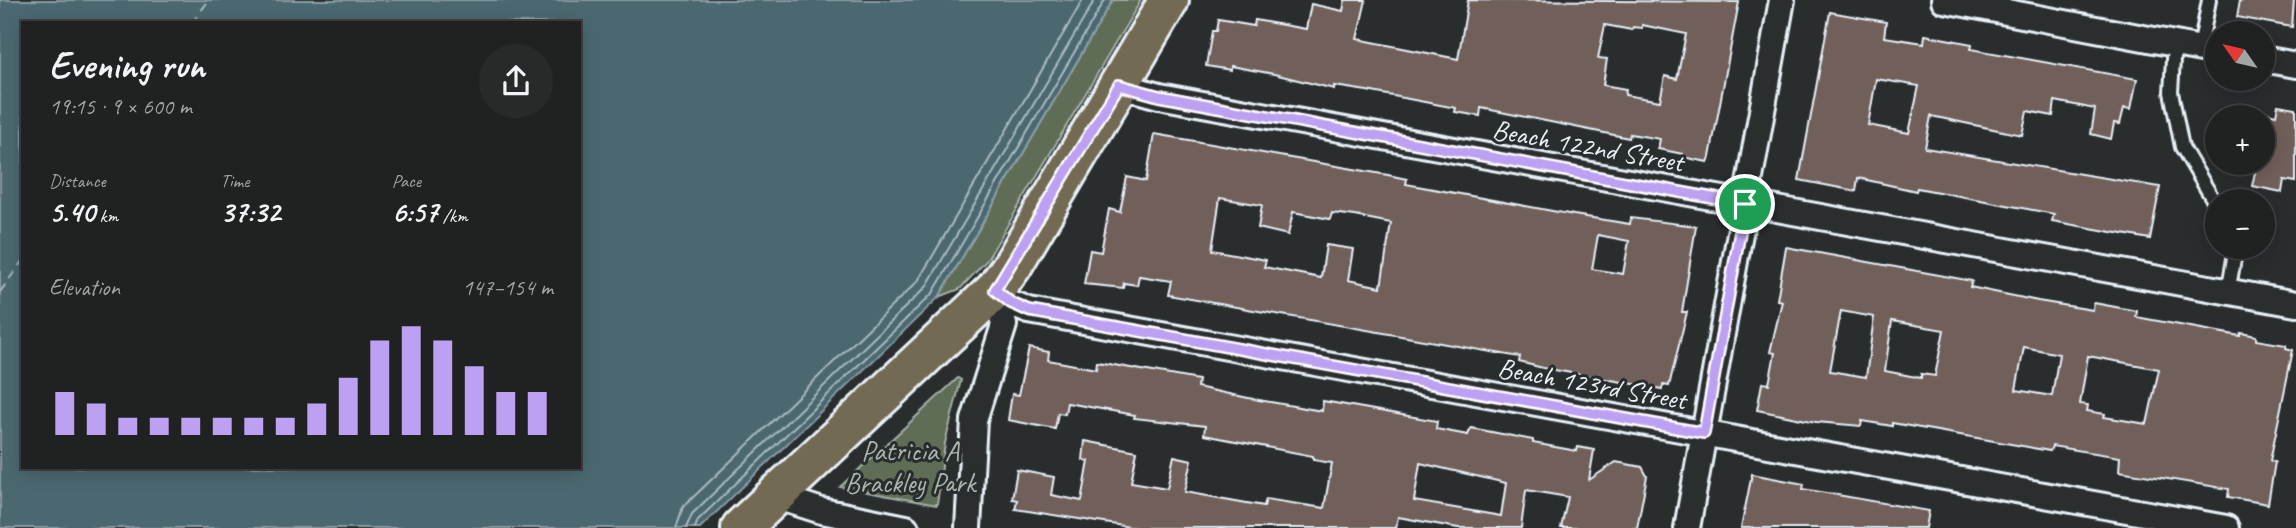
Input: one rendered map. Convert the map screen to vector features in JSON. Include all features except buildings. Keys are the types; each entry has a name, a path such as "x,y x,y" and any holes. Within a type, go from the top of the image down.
{"main road":[{"path":"741,528 995,290 1169,0"}],"street":[{"path":"1687,528 1782,0"},
{"path":"1944,0 2205,49"},
{"path":"2275,61 2296,65"},
{"name":"Beach 122nd Street","path":"1119,85 1159,96 2296,304"},
{"path":"968,528 974,420 1004,325 995,290"},
{"name":"Beach 123rd Street","path":"995,290 1011,303 1029,311 2226,528"},
{"path":"775,496 822,511 906,528"}],"lane":[{"path":"2209,0 2209,21"},
{"path":"2174,44 2171,92 2182,147 2207,189"},
{"path":"2228,293 2234,259"}],"green space":[{"path":"1113,0 1141,0 987,260 960,289 939,297"},
{"name":"Patricia A Brackley Park","path":"958,378 961,380 945,443 937,505 840,487"}],"water":[{"path":"0,0 1113,0 939,297 700,528 0,528"}],"ferry route":[{"path":"193,21 209,0"},
{"path":"0,292 21,263"}],"route":[{"path":"1119,85 1159,96 1745,204 1704,433 1029,311 1011,303 995,290 1012,266 1119,85"}]}
